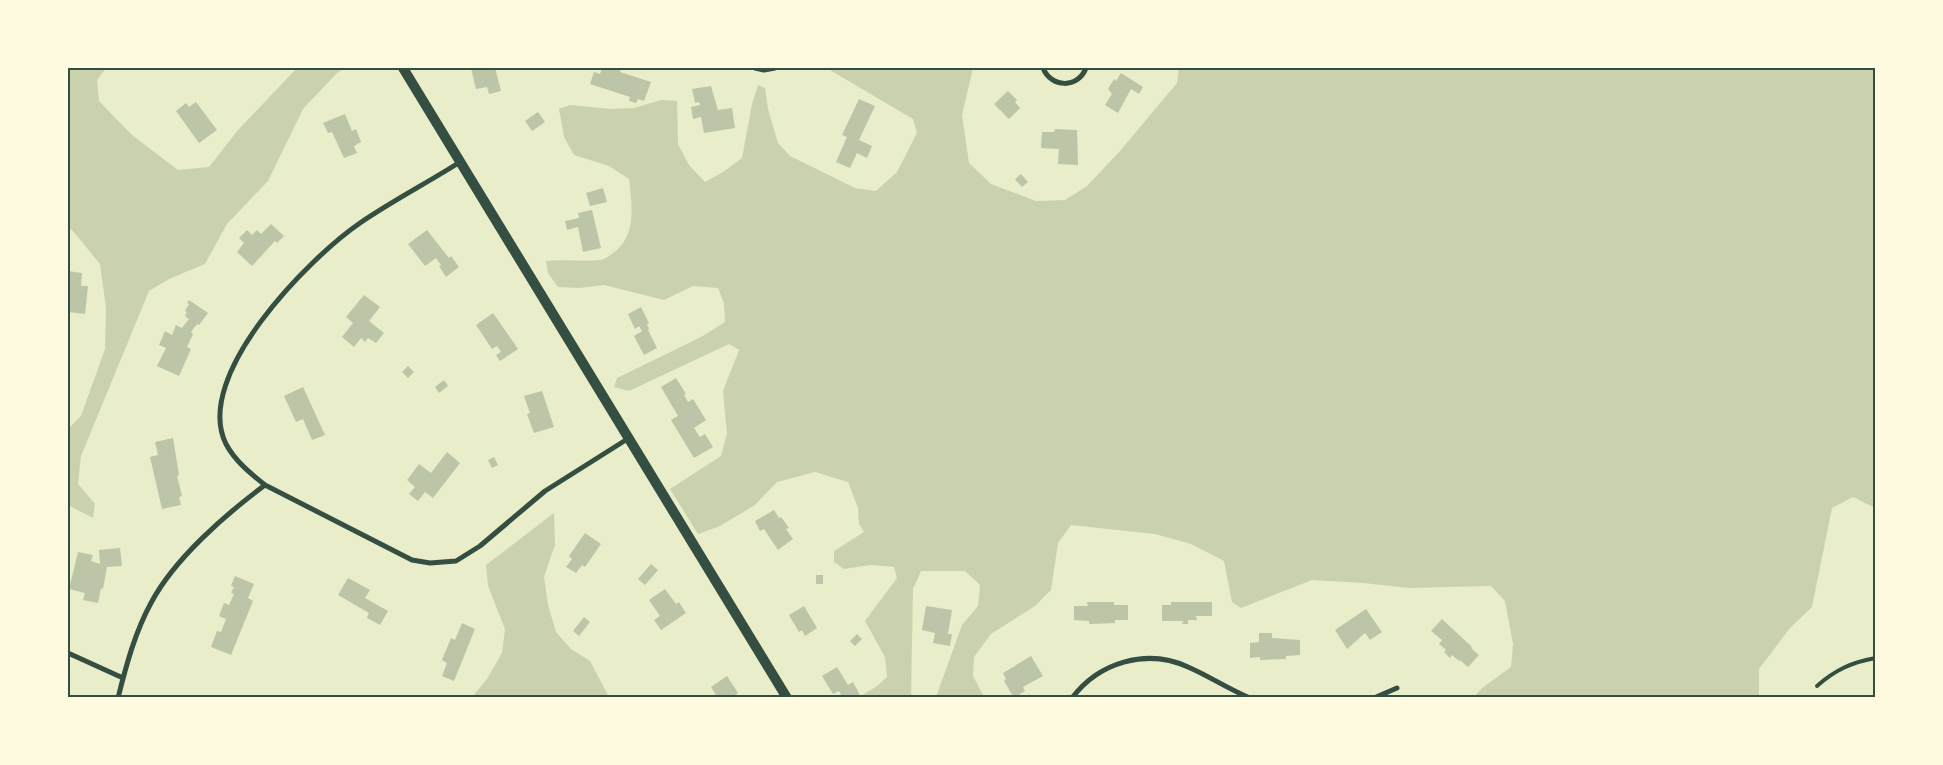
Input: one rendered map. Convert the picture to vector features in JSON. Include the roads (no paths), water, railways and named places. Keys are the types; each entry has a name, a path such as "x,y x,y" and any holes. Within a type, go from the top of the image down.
{"main road":[{"path":"403,68 787,698"}],"street":[{"path":"755,68 764,70 774,68"},
{"path":"1042,68 1052,80 1065,84 1078,79 1086,68"},
{"path":"460,162 358,224 321,255 271,306 234,365 227,384 221,413 221,427 226,443 236,459 248,472 265,485 412,560 430,563 456,561 480,546 544,491 629,438"},
{"path":"118,698 123,678 147,611 164,580 205,535 232,509 265,485"},
{"path":"68,653 123,678"},
{"path":"1072,698 1080,687 1103,670 1137,658 1154,658 1187,666 1250,698"},
{"path":"1374,698 1397,688"}],"lane":[{"path":"1818,686 1838,669 1876,658"}]}
